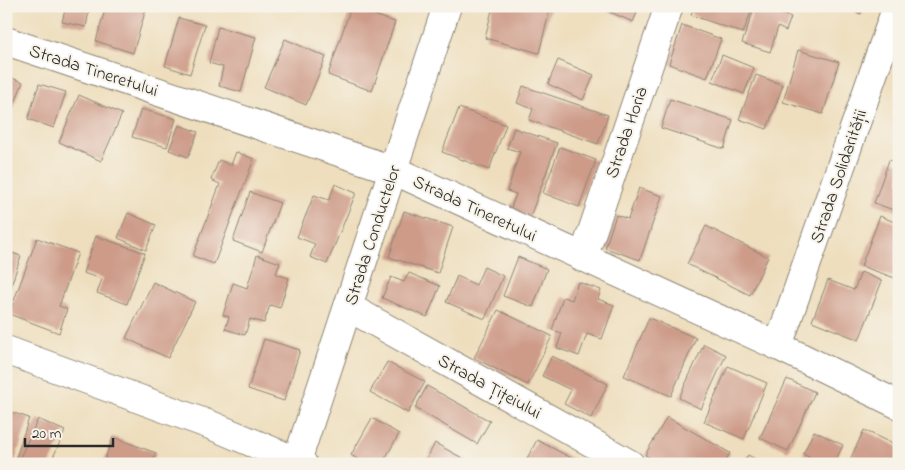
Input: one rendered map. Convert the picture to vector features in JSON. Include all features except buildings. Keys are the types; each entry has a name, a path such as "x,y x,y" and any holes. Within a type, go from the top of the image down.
{"street":[{"name":"Strada Conductelor","path":"299,463 448,6"},
{"name":"Strada Horia","path":"583,258 670,6"},
{"name":"Strada Solidarității","path":"778,346 897,6"},
{"name":"Strada Tineretului","path":"6,41 393,170 778,346 899,404"},
{"name":"Strada Țițeiului","path":"350,308 630,464"},
{"path":"6,350 213,426 299,463"}]}
